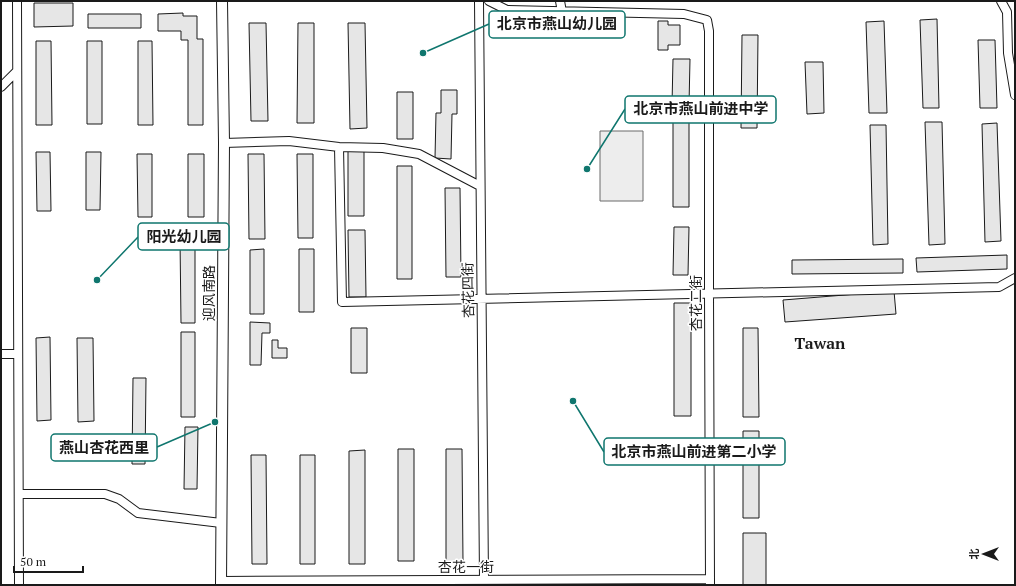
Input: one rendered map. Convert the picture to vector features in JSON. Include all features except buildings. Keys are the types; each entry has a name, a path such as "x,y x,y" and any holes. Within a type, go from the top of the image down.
{"street":[{"path":"16,1 19,585"},
{"name":"迎风南路","path":"221,583 224,143 222,1"},
{"name":"杏花四街","path":"479,1 484,580"},
{"path":"489,1 507,10 562,12 560,1"},
{"path":"1001,1 1007,12 1008,54 1015,95"},
{"name":"杏花二街","path":"562,12 684,14 707,20 709,31 710,582"},
{"path":"1,87 17,71"},
{"path":"224,143 289,141 339,147 383,148 419,154 480,186"},
{"path":"339,147 342,302 999,287 1015,278"},
{"path":"1,354 18,354"},
{"path":"19,494 105,494 119,499 138,513 221,523"},
{"name":"杏花一街","path":"221,583 484,580 710,582"}],"shaded area":[{"path":"600,131 643,131 643,201 600,201"}],"place":[{"name":"北京市燕山幼儿园","path":"423,53"},
{"name":"北京市燕山前进中学","path":"587,169"},
{"name":"阳光幼儿园","path":"97,280"},
{"name":"北京市燕山前进第二小学","path":"573,401"},
{"name":"燕山杏花西里","path":"215,422"}],"district":[{"name":"Tawan","path":"820,343"}]}
